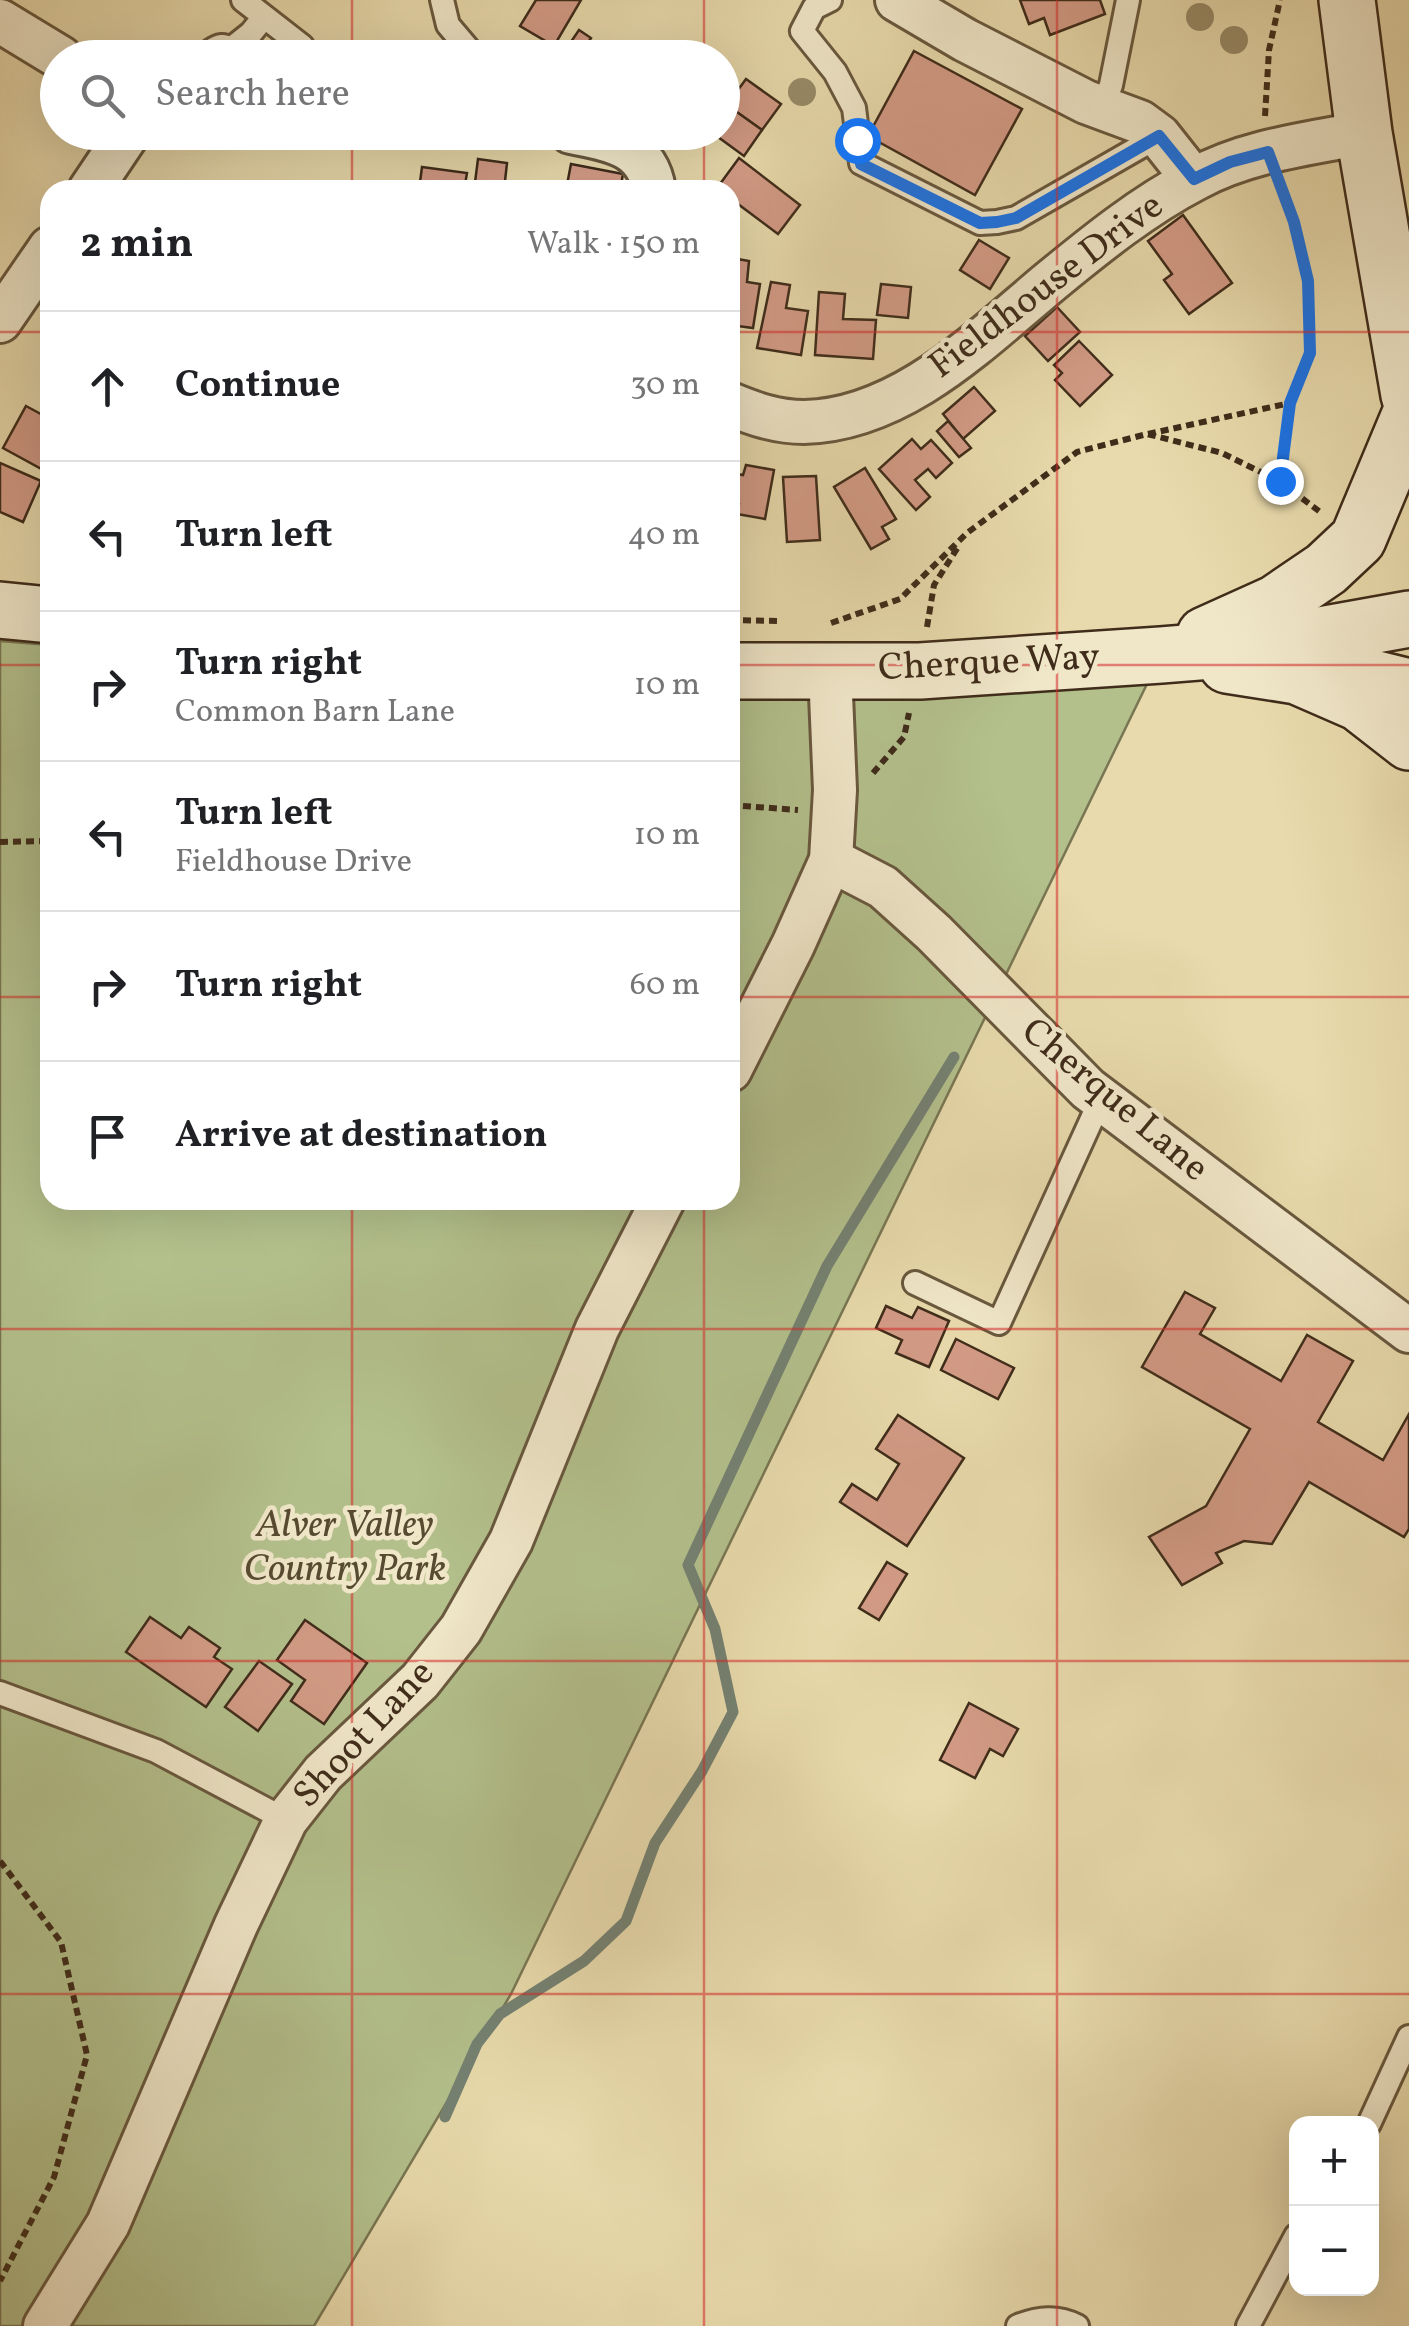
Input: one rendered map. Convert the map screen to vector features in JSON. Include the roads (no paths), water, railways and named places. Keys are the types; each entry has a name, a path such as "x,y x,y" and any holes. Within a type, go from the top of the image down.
{"street":[{"path":"897,0 965,40 1102,108 1140,122 1159,136 1194,179"},
{"path":"1346,0 1364,133 1409,395"},
{"path":"0,21 40,45"},
{"name":"Fieldhouse Drive","path":"740,408 761,417 802,422 834,418 880,403 925,380 969,350 1128,221 1194,179 1230,162 1364,133"},
{"path":"97,180 118,150"},
{"path":"630,150 649,180"},
{"path":"0,321 40,263"},
{"path":"1161,655 1276,604 1358,540 1409,417"},
{"path":"0,610 40,614"},
{"name":"Cherque Way","path":"740,668 823,647 920,671 1161,655 1248,648 1409,620"},
{"path":"740,1050 794,945 831,860 834,814 823,647"},
{"name":"Cherque Way","path":"1248,648 1409,688"},
{"path":"1161,655 1297,676 1359,703 1409,742"},
{"name":"Cherque Lane","path":"831,860 883,887 1101,1099 1409,1330"},
{"name":"Shoot Lane","path":"45,2326 108,2224 236,1925 286,1820 323,1773 420,1681 462,1629 511,1541 598,1330 659,1210"}],"lane":[{"path":"243,0 294,40"},
{"path":"442,0 448,25 461,40"},
{"path":"830,0 814,8 802,30 835,72 854,108 861,164 980,223 1016,218 1159,136"},
{"path":"1102,108 1111,85 1128,0"},
{"path":"242,40 264,17"},
{"path":"915,1284 999,1323 1101,1099"},
{"path":"0,1693 156,1750 286,1820"},
{"path":"1373,2116 1409,2037"},
{"path":"1248,2326 1289,2249"},
{"path":"1018,2326 1040,2318 1077,2326"}],"waterway":[{"path":"445,2117 477,2044 500,2014 584,1961 626,1921 655,1843 702,1771 733,1712 715,1629 688,1565 827,1266 954,1057"}],"park label":[{"name":"Alver Valley Country Park","path":"345,1548"}]}
